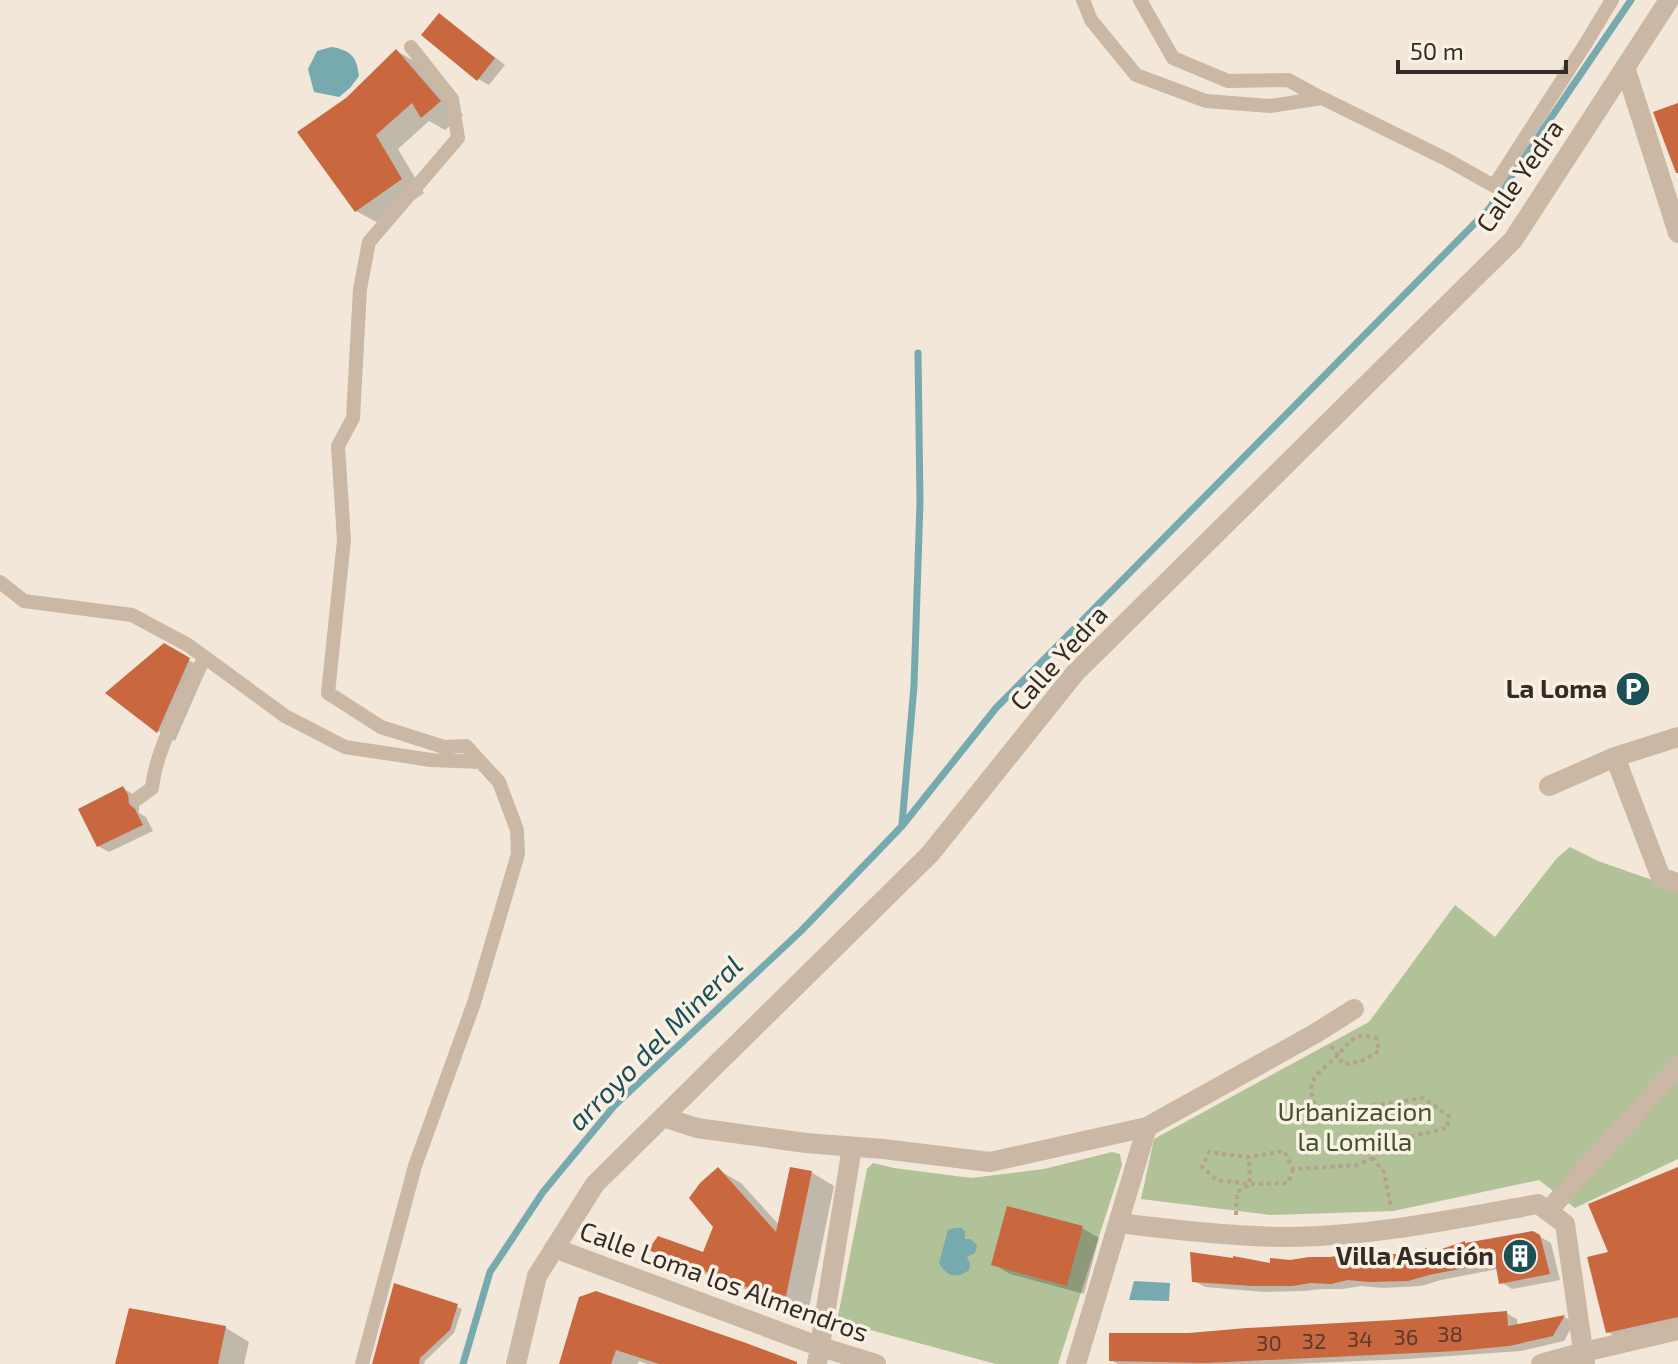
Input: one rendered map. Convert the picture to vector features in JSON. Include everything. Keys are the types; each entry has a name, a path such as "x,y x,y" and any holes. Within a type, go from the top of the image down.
{"street":[{"name":"Calle Yedra","path":"516,1364 537,1276 595,1184 930,854 1075,673 1513,240 1669,0"},
{"path":"1625,67 1678,233"},
{"path":"1549,786 1615,757 1678,737"},
{"path":"1615,757 1661,878 1678,883"},
{"path":"663,1117 697,1128 990,1162 1147,1127 1354,1009"},
{"path":"1119,1223 1183,1231 1290,1237 1395,1229 1543,1208 1678,1066"},
{"path":"1076,1364 1147,1127"},
{"path":"818,1355 852,1147"},
{"path":"1543,1208 1565,1224 1584,1358"},
{"name":"Calle Loma los Almendros","path":"554,1248 818,1355 876,1364"},
{"path":"1541,1364 1584,1358 1678,1330"}],"lane":[{"path":"1083,0 1091,20 1136,75 1206,101 1270,106 1322,98"},
{"path":"1140,0 1173,58 1228,81 1288,80 1494,186 1612,0"},
{"path":"362,1364 415,1166 474,1003 518,854 517,830 499,782 466,746 444,747 381,727 328,693 344,540 338,446 353,418 360,289 369,242 458,138 452,99 411,47"},
{"path":"0,582 24,601 132,615 188,645 285,716 345,747 431,760 481,762"},
{"path":"137,799 152,788 153,773 176,714 205,657"}],"path":[{"path":"1293,1169 1357,1165 1373,1158 1389,1142 1447,1128 1449,1116 1423,1098 1330,1112 1315,1104 1311,1092 1313,1080 1338,1056 1348,1041 1367,1035 1376,1038 1379,1051 1360,1062 1343,1064 1338,1056 1333,1048 1316,1033"},
{"path":"1284,1151 1293,1169 1288,1183 1250,1184 1217,1180 1202,1167 1209,1152 1249,1157 1284,1151"},
{"path":"1249,1157 1250,1184"},
{"path":"1373,1158 1384,1172 1395,1229"},
{"path":"1236,1234 1237,1192 1250,1184"}],"green space":[{"name":"Urbanizacion la Lomilla","path":"1570,847 1598,861 1678,889 1678,1159 1575,1208 1539,1180 1393,1211 1271,1215 1141,1199 1154,1139 1369,1022 1455,905 1495,937 1557,858"},
{"path":"1112,1152 1120,1154 1122,1165 1058,1364 996,1364 837,1321 867,1169 873,1163 971,1178 1044,1169"}],"water":[{"path":"331,47 348,52 355,59 358,69 359,76 339,97 314,92 308,69 317,51"},
{"path":"962,1228 965,1239 977,1245 975,1253 967,1257 969,1270 956,1276 945,1271 939,1263 948,1230"},
{"path":"1134,1281 1170,1283 1169,1301 1129,1300"}],"building":[{"path":"439,13 495,58 477,81 421,35"},
{"path":"396,49 441,101 421,118 412,103 376,135 402,179 355,212 297,132 346,98"},
{"path":"1678,103 1678,173 1676,173 1653,112"},
{"path":"164,643 190,658 157,733 105,693"},
{"path":"123,786 129,804 143,825 97,847 78,809"},
{"path":"718,1167 776,1232 790,1167 812,1171 786,1296 749,1288 648,1250 658,1236 703,1252 713,1227 689,1198"},
{"path":"1678,1167 1678,1317 1606,1333 1587,1257 1608,1252 1588,1204"},
{"path":"1007,1206 1083,1226 1067,1286 991,1265"},
{"path":"1533,1231 1540,1235 1550,1274 1499,1284 1495,1262 1408,1281 1348,1280 1292,1286 1192,1282 1190,1252 1270,1263 1270,1258 1290,1260 1349,1254 1388,1257 1388,1254 1406,1254 1427,1248 1427,1254 1465,1241"},
{"path":"394,1283 458,1304 450,1330 420,1358 419,1364 372,1364"},
{"path":"596,1291 797,1364 659,1364 616,1350 611,1364 559,1364 579,1297"},
{"path":"129,1308 226,1326 218,1364 115,1364"},
{"path":"1507,1311 1508,1326 1565,1315 1553,1336 1509,1346 1206,1363 1109,1361 1109,1333 1189,1333"}],"waterway":[{"name":"arroyo del Mineral","path":"463,1364 490,1272 543,1192 614,1106 801,931 902,826 996,708 1489,209 1631,0"},
{"path":"902,824 914,686 920,502 918,353"}],"place":[{"name":"La Loma","path":"1633,689"},
{"name":"Villa Asución","path":"1520,1256"}]}
